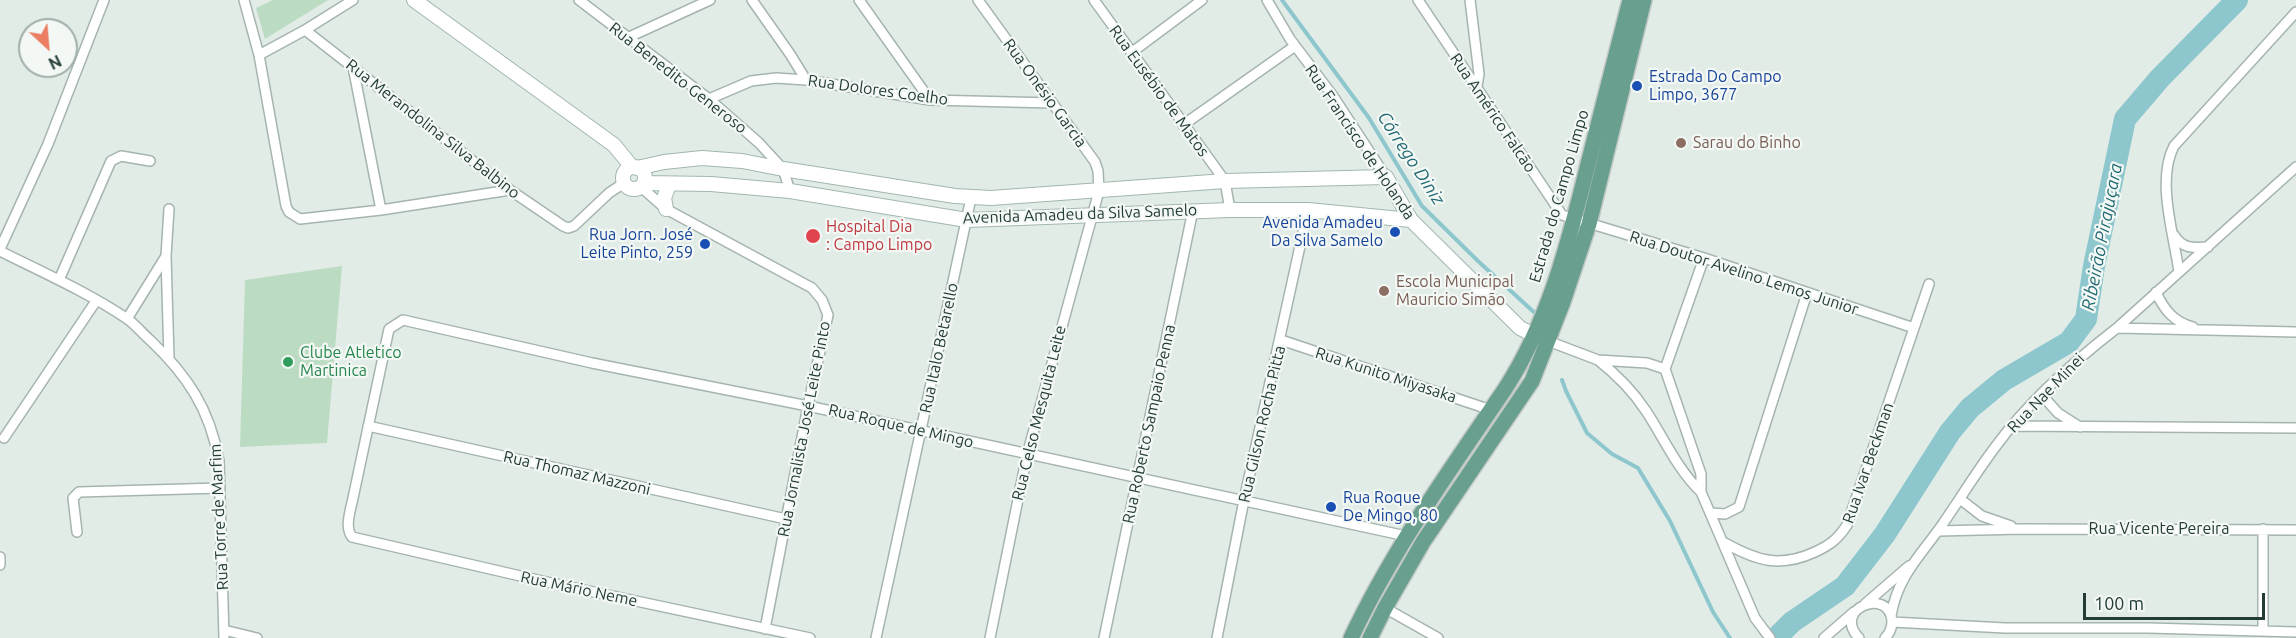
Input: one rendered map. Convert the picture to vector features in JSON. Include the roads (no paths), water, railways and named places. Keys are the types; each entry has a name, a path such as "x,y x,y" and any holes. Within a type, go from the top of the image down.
{"main road":[{"name":"Estrada do Campo Limpo","path":"1582,221 1630,0"},
{"name":"Estrada do Campo Limpo","path":"1370,638 1423,542 1532,381 1565,252 1582,221 1644,0"},
{"name":"Estrada do Campo Limpo","path":"1351,638 1406,536 1541,339"}],"street":[{"path":"0,250 48,144 104,0"},
{"path":"244,0 259,55 286,206 289,212 300,219 381,210 510,190"},
{"path":"259,55 353,0"},
{"path":"414,0 614,145 634,167 644,174 642,185 631,189 624,183 624,173 634,167"},
{"name":"Rua Benedito Generoso","path":"579,0 709,99 759,143 783,169 790,191"},
{"path":"627,38 710,0"},
{"path":"752,0 806,80"},
{"path":"859,0 930,100"},
{"name":"Rua Onésio Garcia","path":"978,0 1095,162 1099,191"},
{"name":"Rua Eusébio de Matos","path":"1094,0 1225,182"},
{"path":"1131,52 1202,0"},
{"name":"Rua Francisco de Holanda","path":"1266,0 1295,46 1332,96 1386,177 1411,220 1520,328 1541,339"},
{"name":"Rua Américo Falcão","path":"1418,0 1562,215 1582,221"},
{"path":"1470,0 1479,74 1477,86"},
{"path":"2179,272 2166,178 2167,165 2174,146 2296,12"},
{"name":"Rua Merandolina Silva Balbino","path":"305,30 510,190 563,226 568,228 574,226 609,193 624,183"},
{"path":"1183,125 1295,46"},
{"path":"352,67 381,210"},
{"name":"Rua Dolores Coelho","path":"709,99 751,81 776,78 806,80 930,100 1052,103"},
{"path":"59,280 111,161 121,156 150,161"},
{"name":"Avenida Amadeu da Silva Samelo","path":"634,167 702,158 742,161 971,198 1225,182 1386,177"},
{"name":"Rua Nae Minei","path":"1824,638 1911,564 1938,531 1997,445 2041,394 2296,167"},
{"path":"1225,182 1230,210"},
{"name":"Avenida Amadeu da Silva Samelo","path":"642,185 711,184 790,191 967,220 1193,210 1308,210 1411,220"},
{"name":"Rua Jornalista José Leite Pinto","path":"642,185 666,208 812,288 822,300 828,315 765,629"},
{"path":"666,208 664,198 669,185"},
{"name":"Rua Celso Mesquita Leite","path":"990,638 1027,455 1090,216 1099,191"},
{"name":"Rua Italo Betarello","path":"876,638 971,198"},
{"path":"169,209 166,256 169,358"},
{"name":"Rua Roberto Sampaio Penna","path":"1104,638 1193,210"},
{"name":"Rua Gilson Rocha Pitta","path":"1217,638 1244,500 1308,210"},
{"name":"Rua Doutor Avelino Lemos Junior","path":"1582,221 1704,258 1914,328"},
{"path":"2173,234 2187,247 2208,247"},
{"name":"Rua Torre de Marfim","path":"0,250 59,280 127,319 169,358 193,388 215,435 219,461 224,634"},
{"path":"127,319 166,256"},
{"path":"1704,258 1665,369 1701,474 1701,492 1725,543 1755,618 1768,636"},
{"name":"Rua Ivar Beckman","path":"1725,543 1743,553 1770,562 1784,562 1803,558 1827,547 1839,538 1847,525 1929,284"},
{"path":"1710,513 1725,514 1739,507 1807,292"},
{"path":"2156,292 2174,320 2187,326 2210,330"},
{"path":"4,438 96,301"},
{"name":"Rua Roque de Mingo","path":"368,426 387,335 396,323 403,320 592,363 921,430 1406,536"},
{"path":"2117,328 2296,332"},
{"path":"1541,339 1598,360 1647,363 1665,369"},
{"name":"Rua Kunito Miyasaka","path":"1281,340 1491,410"},
{"path":"1598,360 1620,377 1635,395 1688,480 1701,492"},
{"path":"2041,394 2058,413 2069,422 2082,428"},
{"name":"Rua Thomaz Mazzoni","path":"368,426 786,519"},
{"name":"Rua Mário Neme","path":"368,426 350,516 349,535 352,537 542,581 810,638"},
{"path":"2012,426 2296,428"},
{"path":"77,532 73,498 80,492 220,488"},
{"name":"Rua Vicente Pereira","path":"1960,499 1971,509 1992,521 2022,529"},
{"path":"2263,529 2263,631"},
{"name":"Rua Vicente Pereira","path":"1938,531 2296,530"},
{"path":"0,556 0,565"},
{"name":"Rua Nae Minei","path":"1885,638 1891,629 1892,607 1911,564"},
{"path":"1865,604 1883,606 1891,619 2005,633 2044,627 2148,633 2166,628 2296,632"},
{"path":"1385,608 1438,638"},
{"path":"1856,610 1852,622 1859,638"},
{"path":"2043,638 2044,627"},
{"path":"2166,628 2180,638"},
{"path":"2200,638 2221,630"},
{"path":"224,634 257,638"}],"waterway":[{"name":"Córrego Diniz","path":"1282,0 1369,118 1422,206 1536,314"},
{"name":"Ribeirão Pirajuçara","path":"1776,638 1792,622 1845,586 1885,534 1950,432 1970,408 2004,380 2069,342 2086,319 2094,266 2125,119 2160,78 2237,0"},
{"path":"1562,380 1587,433 1612,454 1638,468 1670,521 1713,612 1730,638"}],"place":[{"name":"Estrada Do Campo Limpo, 3677","path":"1637,86"},
{"name":"Sarau do Binho","path":"1681,143"},
{"name":"Avenida Amadeu Da Silva Samelo","path":"1395,232"},
{"name":"Hospital Dia : Campo Limpo","path":"813,236"},
{"name":"Rua Jorn. José Leite Pinto, 259","path":"705,244"},
{"name":"Escola Municipal Mauricio Simão","path":"1384,291"},
{"name":"Clube Atletico Martinica","path":"288,362"},
{"name":"Rua Roque De Mingo, 80","path":"1331,507"}]}
